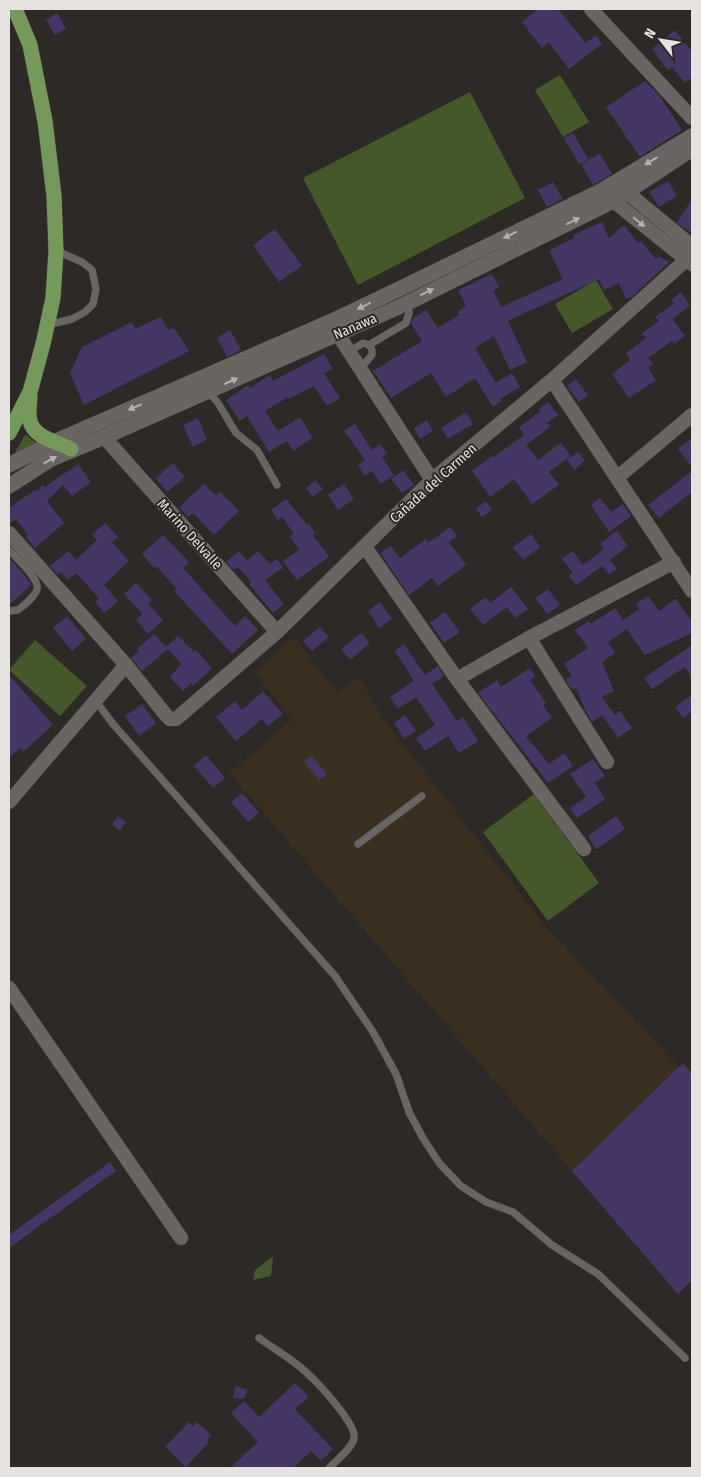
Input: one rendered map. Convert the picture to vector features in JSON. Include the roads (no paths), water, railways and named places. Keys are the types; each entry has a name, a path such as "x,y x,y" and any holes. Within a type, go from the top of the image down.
{"main road":[{"path":"9,433 30,392 53,298 56,251 54,196 45,121 30,44 15,9"},
{"name":"Nanawa","path":"334,328 395,291 614,192 692,136"},
{"name":"Nanawa","path":"9,486 51,459 71,449 104,437 156,406 334,328 404,304 692,149"},
{"path":"395,291 404,304"},
{"name":"Nanawa","path":"9,464 56,441 156,406 208,391 255,363"},
{"path":"30,392 30,421 34,430 44,438 56,441 71,449"}],"street":[{"path":"591,9 692,118"},
{"path":"614,192 692,246"},
{"path":"614,192 690,258"},
{"name":"Cañada del Carmen","path":"126,665 165,714 170,718 176,719 277,632 432,480 552,380 690,258"},
{"path":"334,328 432,480"},
{"path":"552,380 692,591"},
{"path":"618,477 692,415"},
{"name":"Marino Delvalle","path":"104,437 277,632"},
{"path":"9,533 126,665 9,802"},
{"path":"365,547 457,679 584,849"},
{"path":"457,679 529,638 674,562"},
{"path":"529,638 607,762"},
{"path":"9,988 181,1238"}],"lane":[{"path":"47,326 72,319 85,312 94,304 96,288 92,270 82,262 56,251"},
{"path":"349,352 362,343 369,345 406,323 409,313 404,304"},
{"path":"359,366 366,362 372,354 369,345"},
{"path":"208,391 218,403 236,433 257,450 277,485"},
{"path":"9,550 35,579 38,586 37,591 18,610 9,611"},
{"path":"95,700 335,976 373,1032 396,1074 409,1112 440,1164 461,1186 486,1202 513,1212 552,1245 598,1274 685,1358"},
{"path":"358,844 422,796"},
{"path":"259,1338 306,1371 340,1408 354,1433 349,1447 329,1468"}]}
